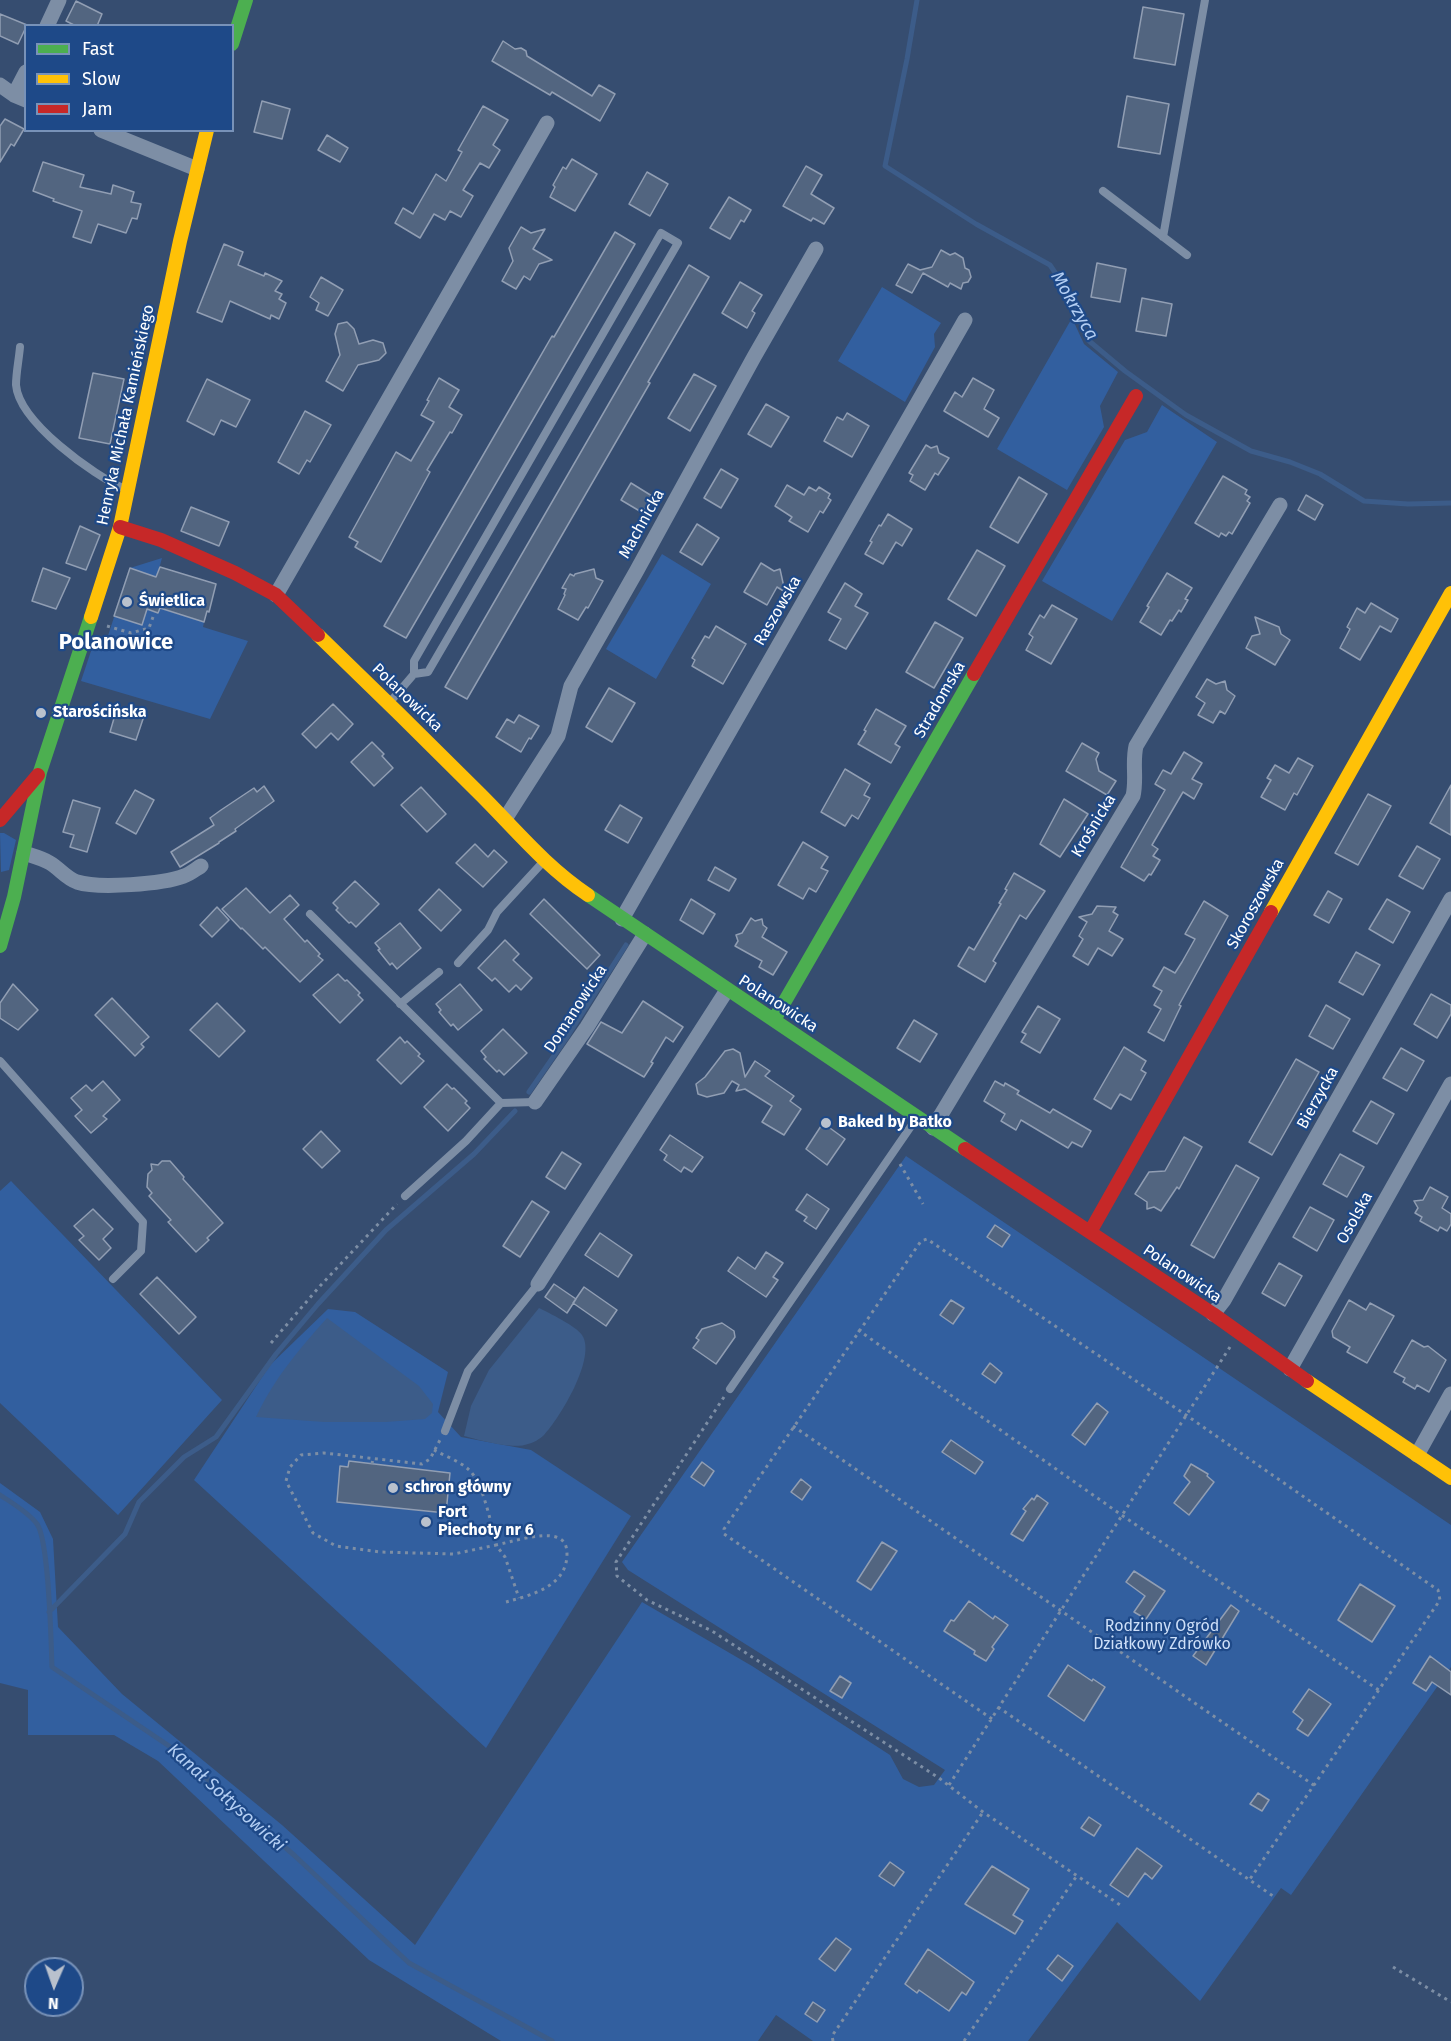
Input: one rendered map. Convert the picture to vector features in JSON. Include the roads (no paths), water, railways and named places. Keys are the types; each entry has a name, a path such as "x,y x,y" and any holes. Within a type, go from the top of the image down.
{"street":[{"path":"48,24 59,0"},
{"path":"234,38 246,0"},
{"path":"0,85 20,98 24,81"},
{"path":"276,595 547,123"},
{"path":"106,132 197,169"},
{"name":"Henryka Michała Kamieńskiego","path":"0,946 14,897 40,772 120,526 180,241 206,132"},
{"name":"Machnicka","path":"506,819 558,736 571,686 816,249"},
{"name":"Raszowska","path":"622,919 965,320"},
{"name":"Stradomska","path":"774,1020 1090,472 1137,396"},
{"name":"Krośnicka","path":"933,1128 1133,796 1136,782 1133,759 1136,746 1280,505"},
{"name":"Polanowicka","path":"120,526 172,545 235,573 276,595 389,703 563,878 933,1128 1214,1314 1290,1369 1451,1478"},
{"name":"Skoroszowska","path":"1090,1232 1451,593"},
{"path":"0,820 40,772"},
{"path":"24,853 42,859 64,876 97,886 162,881 185,876 201,866"},
{"path":"0,889 14,897"},
{"name":"Bierzycka","path":"1214,1314 1451,898"},
{"name":"Domanowicka","path":"535,1102 587,1027 645,934"},
{"path":"538,1284 727,990"},
{"name":"Osolska","path":"1290,1369 1451,1084"},
{"path":"1417,1455 1451,1394"}],"lane":[{"path":"1163,237 1205,0"},
{"path":"1103,191 1187,255"},
{"path":"389,703 414,674 414,661 661,232 678,243 428,672 414,674"},
{"path":"20,347 16,385 23,405 34,422 78,460 116,485 129,490"},
{"path":"458,963 488,930 496,912 544,861"},
{"path":"310,914 501,1103"},
{"path":"400,1004 439,972"},
{"path":"0,1061 143,1222 141,1251 112,1279"},
{"path":"405,1196 466,1141 501,1103 535,1102"},
{"path":"730,1389 917,1117"},
{"path":"445,1431 468,1371 538,1284"}],"waterway":[{"name":"Mokrzyca","path":"917,0 885,166 976,224 1050,265 1068,292 1088,340 1125,371 1186,415 1251,451 1290,462 1320,474 1364,501 1408,504 1451,503"},
{"path":"529,1092 626,945"},
{"path":"49,1612 125,1534 139,1502 184,1457 216,1437 276,1354 386,1230 474,1154 515,1111"},
{"name":"Kanał Sołtysowicki","path":"0,1495 29,1516 37,1524 41,1534 49,1592 52,1667 172,1748 295,1856 409,1963 552,2041"}],"place":[{"name":"Świetlica","path":"127,602"},
{"name":"Starościńska","path":"41,713"},
{"name":"Baked by Batko","path":"826,1123"},
{"name":"schron główny","path":"393,1488"},
{"name":"Fort Piechoty nr 6","path":"426,1522"}],"district":[{"name":"Polanowice","path":"116,643"}],"park label":[{"name":"Rodzinny Ogród Działkowy Zdrówko","path":"1162,1636"}]}
